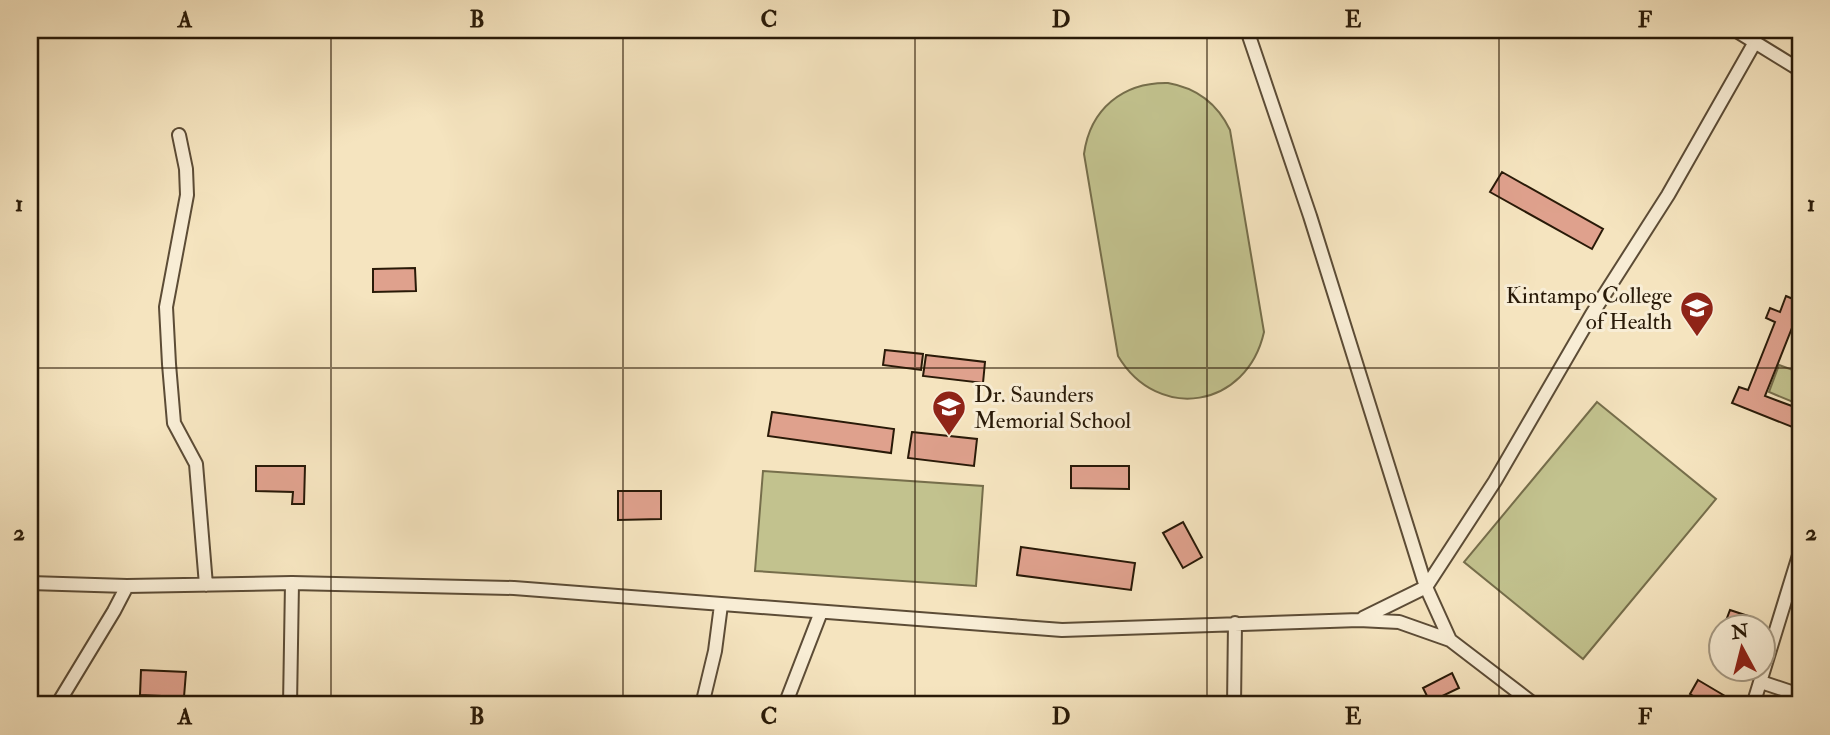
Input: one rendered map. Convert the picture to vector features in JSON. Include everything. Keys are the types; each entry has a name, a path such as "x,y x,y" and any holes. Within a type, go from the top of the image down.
{"street":[{"path":"1247,30 1310,216 1426,587 1450,639"},
{"path":"1734,30 1800,70"},
{"path":"1359,620 1426,587 1496,481 1592,314 1668,195 1755,42"},
{"path":"179,135 186,169 187,195 166,307 169,364 174,423 196,464 206,585"},
{"path":"1778,625 1800,552"},
{"path":"30,583 127,586 292,583 514,589 1062,630 1359,620 1399,622 1450,639 1535,705"},
{"path":"290,705 292,583"},
{"path":"57,705 104,630 127,586"},
{"path":"702,705 715,651 721,605"},
{"path":"785,705 821,612"},
{"path":"1234,705 1235,623"},
{"path":"1753,705 1761,682 1800,695"}],"green space":[{"path":"1168,83 1205,98 1219,112 1230,130 1264,332 1254,358 1240,377 1221,391 1200,398 1177,398 1155,391 1135,377 1118,356 1084,154 1093,124 1111,101 1137,87"},
{"path":"1779,365 1793,370 1800,385 1793,402 1769,392"},
{"path":"1597,402 1716,499 1583,659 1464,562"},
{"path":"763,471 983,486 976,586 755,571"}],"building":[{"path":"1502,172 1603,229 1592,249 1490,192"},
{"path":"415,268 416,291 373,292 373,269"},
{"path":"1786,296 1800,302 1800,332 1792,328 1765,396 1800,409 1800,430 1732,403 1739,387 1748,390 1775,322 1766,318 1770,308 1780,312"},
{"path":"885,350 923,354 921,370 883,365"},
{"path":"926,355 985,362 983,383 923,376"},
{"path":"772,412 894,429 891,453 768,436"},
{"path":"912,432 977,439 974,466 908,458"},
{"path":"256,466 305,466 304,504 292,504 293,492 256,491"},
{"path":"1071,466 1129,466 1129,489 1071,488"},
{"path":"618,491 661,491 661,519 618,520"},
{"path":"1183,522 1202,557 1183,568 1163,533"},
{"path":"1021,547 1135,563 1131,590 1017,575"},
{"path":"141,670 186,672 184,697 140,695"},
{"path":"1452,673 1459,688 1430,702 1423,688"},
{"path":"1698,680 1725,696 1719,705 1708,705 1690,694"}],"place":[{"name":"Kintampo College of Health","path":"1697,338"},
{"name":"Dr. Saunders Memorial School","path":"949,437"}]}
